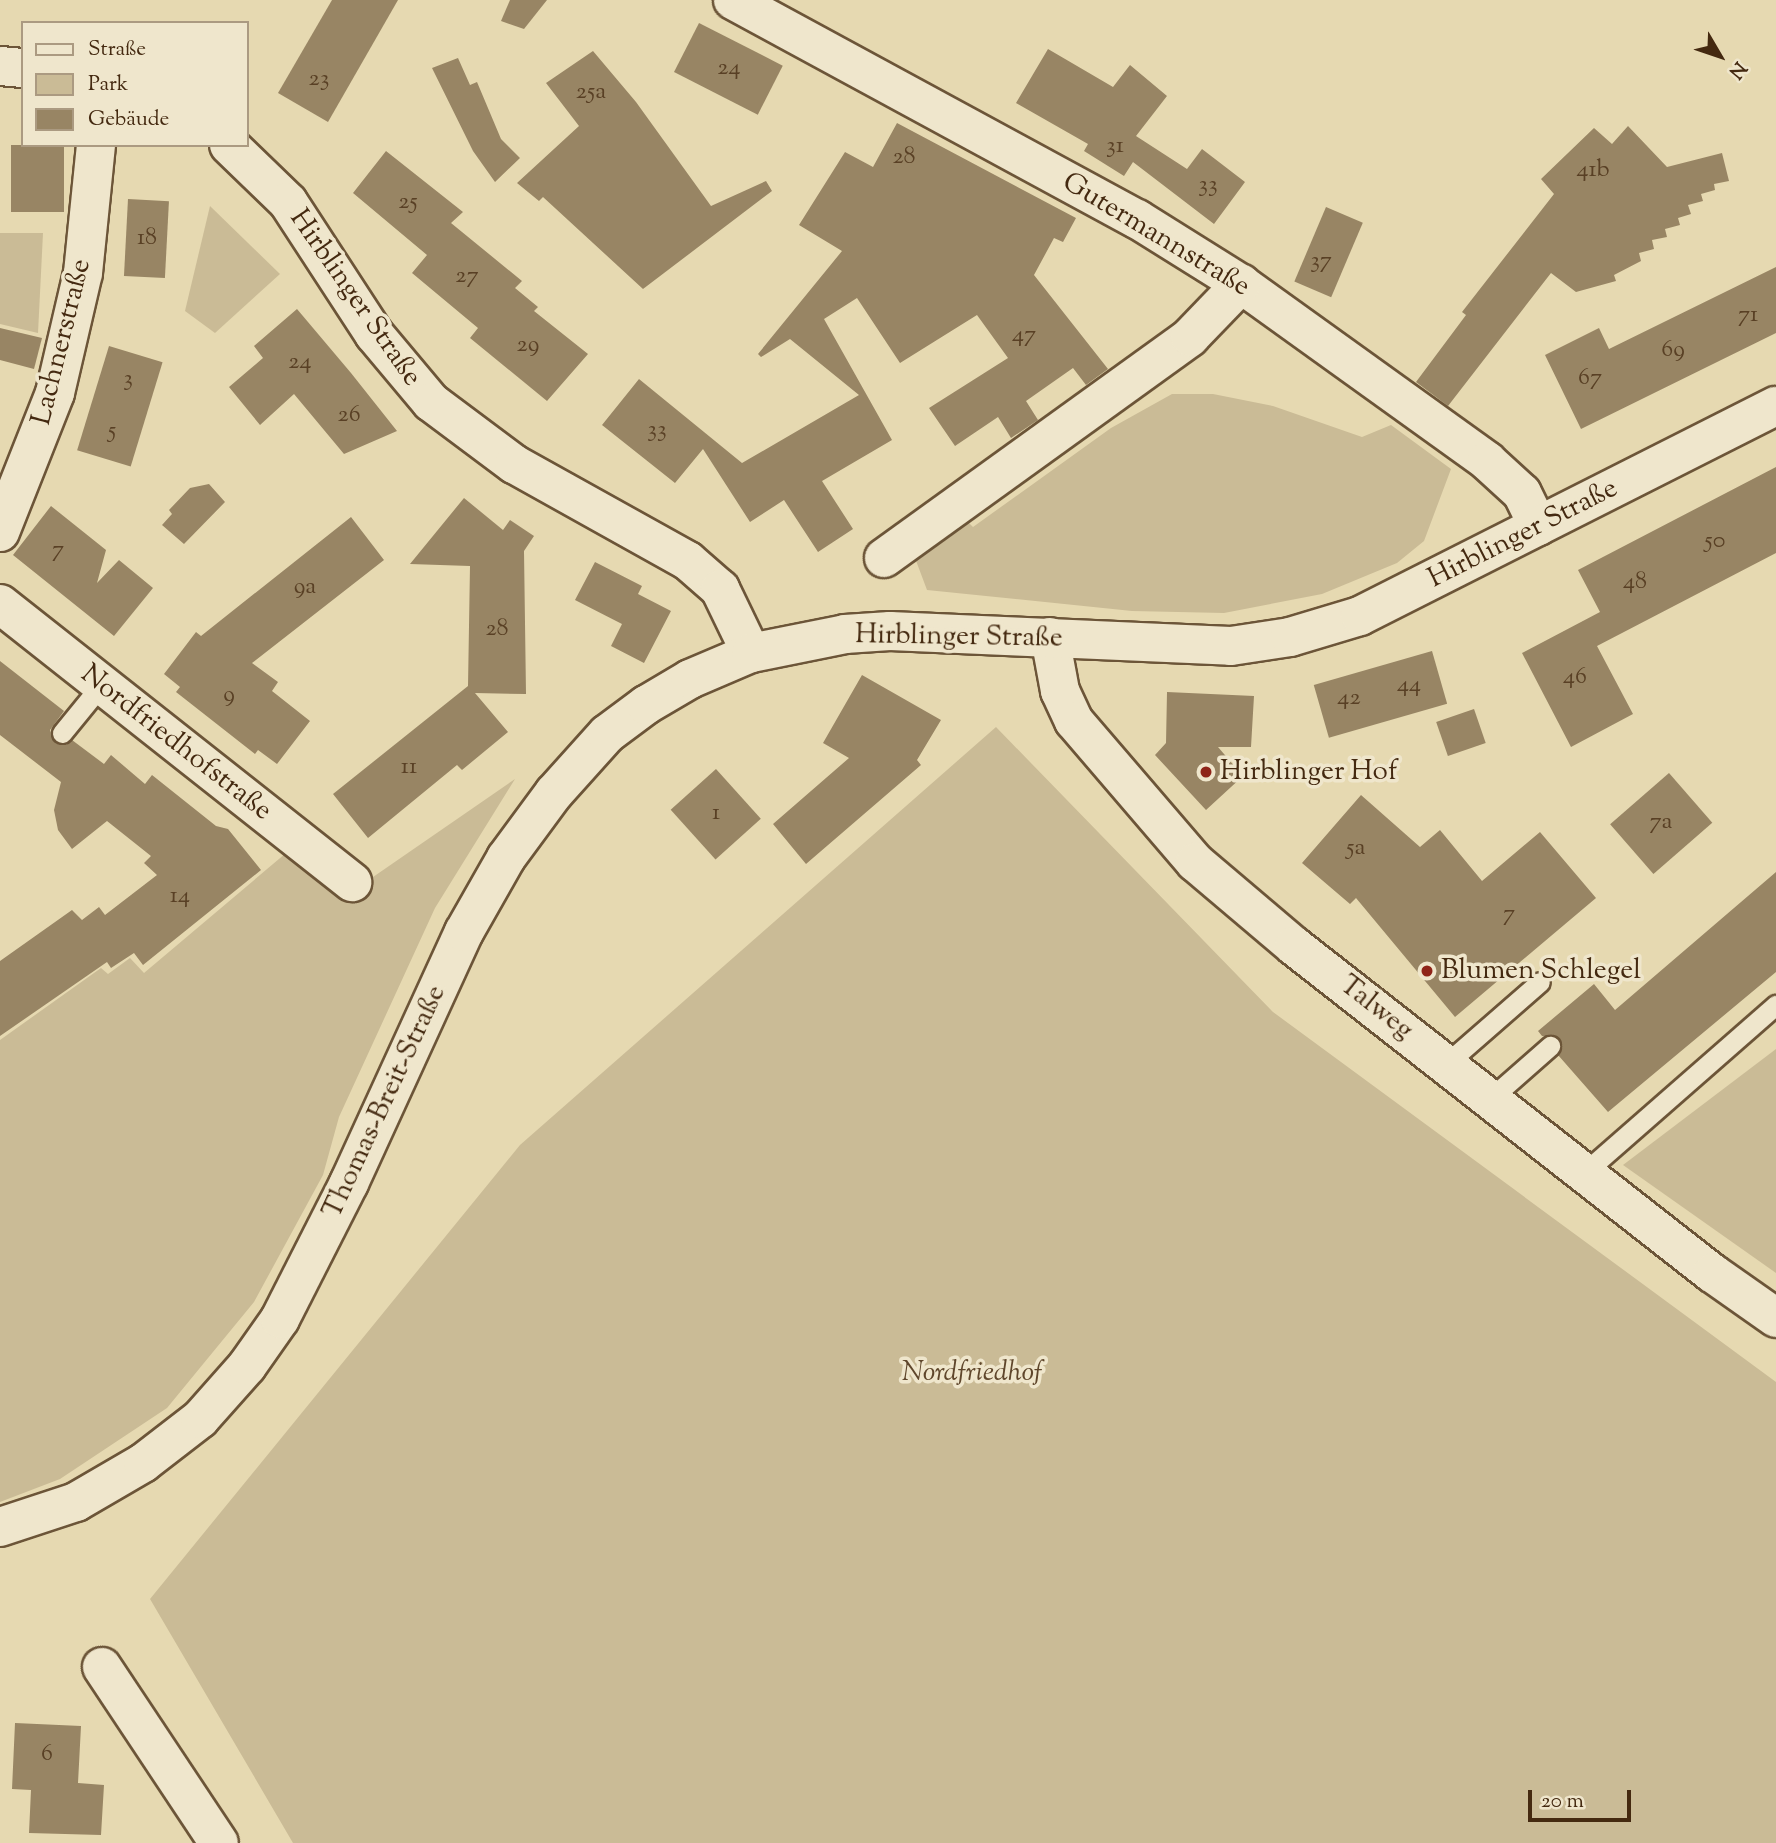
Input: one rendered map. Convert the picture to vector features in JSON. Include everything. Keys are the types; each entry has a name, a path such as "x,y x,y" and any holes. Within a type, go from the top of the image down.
{"street":[{"name":"Gutermannstraße","path":"733,0 1137,219 1241,284 1487,461 1522,493 1538,526"},
{"path":"0,66 21,68"},
{"name":"Lachnerstraße","path":"0,532 55,393 83,273 96,147"},
{"name":"Hirblinger Straße","path":"231,147 288,202 374,334 431,402 514,464 688,561 720,589 751,653 845,634 890,631 1231,646 1290,637 1360,616 1776,406"},
{"path":"884,558 1190,337 1241,284"},
{"name":"Nordfriedhofstraße","path":"0,604 352,882"},
{"name":"Talweg","path":"1050,637 1060,691 1073,721 1195,862 1294,946 1776,1318"},
{"name":"Thomas-Breit-Straße","path":"0,1527 76,1502 144,1463 200,1419 247,1366 281,1319 349,1183 464,932 506,859 554,793 607,734 690,679 751,653"},
{"path":"102,1667 219,1843"}],"lane":[{"path":"62,733 102,684"},
{"path":"1447,1063 1540,982"},
{"path":"1585,1172 1776,1005"},
{"path":"1491,1098 1550,1046"}],"green space":[{"path":"210,206 280,274 215,333 185,311"},
{"path":"0,233 43,233 38,333 0,324"},
{"path":"1172,394 1213,394 1273,406 1362,437 1391,425 1451,469 1424,541 1397,563 1322,594 1224,613 1132,611 927,590 915,558 966,520 973,527 1111,428"},
{"name":"Nordfriedhof","path":"996,727 1273,1012 1776,1382 1776,1843 293,1843 150,1599 520,1145"},
{"path":"515,779 435,908 339,1117 323,1175 254,1302 167,1408 60,1479 0,1502 0,1040 101,968 108,974 130,958 144,973 292,848 360,886"},
{"path":"1776,1049 1776,1273 1623,1165"}],"building":[{"path":"332,0 398,0 328,122 278,93"},
{"path":"510,0 547,0 524,29 501,21"},
{"path":"699,23 783,66 758,115 674,72"},
{"path":"1048,49 1113,87 1130,65 1167,96 1136,136 1187,169 1202,149 1245,182 1214,224 1133,162 1124,176 1084,151 1088,144 1016,103"},
{"path":"593,51 636,102 711,206 766,181 772,191 643,289 543,197 539,201 517,183 579,126 546,83"},
{"path":"458,58 470,85 477,82 501,139 520,158 495,182 473,151 432,68"},
{"path":"897,123 1076,218 1063,242 1054,238 1034,275 1108,369 1086,385 1073,368 1026,401 1038,420 1011,438 998,417 955,446 929,408 1008,358 977,315 900,363 857,298 824,319 892,440 822,481 853,529 818,552 784,500 750,522 703,449 675,483 602,425 639,379 742,463 859,395 790,339 761,357 758,354 842,251 799,225 845,152 873,167"},
{"path":"1628,126 1667,167 1722,153 1729,181 1714,184 1715,190 1701,194 1703,201 1688,205 1691,214 1678,218 1680,225 1665,229 1667,237 1652,240 1654,249 1639,253 1641,261 1614,275 1616,281 1576,292 1551,273 1448,406 1416,382 1466,315 1462,312 1554,194 1541,179 1594,128 1612,144"},
{"path":"11,145 64,147 64,212 11,212"},
{"path":"386,151 463,212 451,223 522,281 515,288 538,307 534,311 588,354 547,401 470,338 478,328 412,273 427,255 353,193"},
{"path":"128,199 169,201 165,278 124,276"},
{"path":"1326,207 1363,223 1331,297 1294,282"},
{"path":"1776,267 1776,333 1581,429 1545,355 1599,328 1609,349"},
{"path":"297,309 397,431 344,454 294,394 260,425 229,387 263,358 254,346"},
{"path":"0,328 42,338 34,369 0,360"},
{"path":"109,346 163,362 131,467 77,450"},
{"path":"1776,467 1776,553 1597,646 1633,714 1571,747 1522,653 1600,612 1578,570"},
{"path":"209,484 225,502 184,544 162,525 172,514 169,510 190,488"},
{"path":"464,498 503,530 510,520 534,536 524,551 526,694 475,693 508,732 462,770 457,765 368,838 333,794 468,686 470,566 410,564"},
{"path":"51,506 106,550 97,583 119,560 153,588 114,636 13,555"},
{"path":"351,517 384,560 252,663 278,682 272,691 310,721 277,764 258,750 255,754 176,692 180,687 164,674 196,632 201,636"},
{"path":"595,562 642,586 638,594 671,611 644,663 611,646 622,624 575,600"},
{"path":"1432,651 1447,704 1329,738 1314,685"},
{"path":"0,661 64,711 50,730 55,743 66,745 72,740 104,764 111,755 145,784 152,775 216,826 228,829 261,870 143,965 134,953 111,968 107,962 0,1036 0,961 72,910 82,920 99,907 105,915 157,875 144,863 151,856 107,821 72,849 58,830 54,810 61,782 0,735"},
{"path":"862,675 941,720 917,760 921,765 806,864 773,824 849,758 823,743"},
{"path":"1167,692 1254,696 1251,747 1218,747 1243,776 1206,810 1155,755 1166,743"},
{"path":"1474,709 1486,743 1448,756 1436,722"},
{"path":"716,769 761,819 715,860 671,810"},
{"path":"1669,773 1712,823 1653,874 1610,824"},
{"path":"1361,795 1420,847 1440,830 1482,881 1540,832 1596,898 1455,1017 1356,898 1350,904 1302,863"},
{"path":"1776,872 1776,972 1608,1112 1558,1055 1560,1038 1542,1036 1538,1031 1594,984 1615,1010"},
{"path":"15,1723 81,1726 78,1783 104,1785 101,1835 29,1833 31,1790 12,1789"}],"place":[{"name":"Hirblinger Hof","path":"1206,772"},
{"name":"Blumen Schlegel","path":"1427,971"}]}
